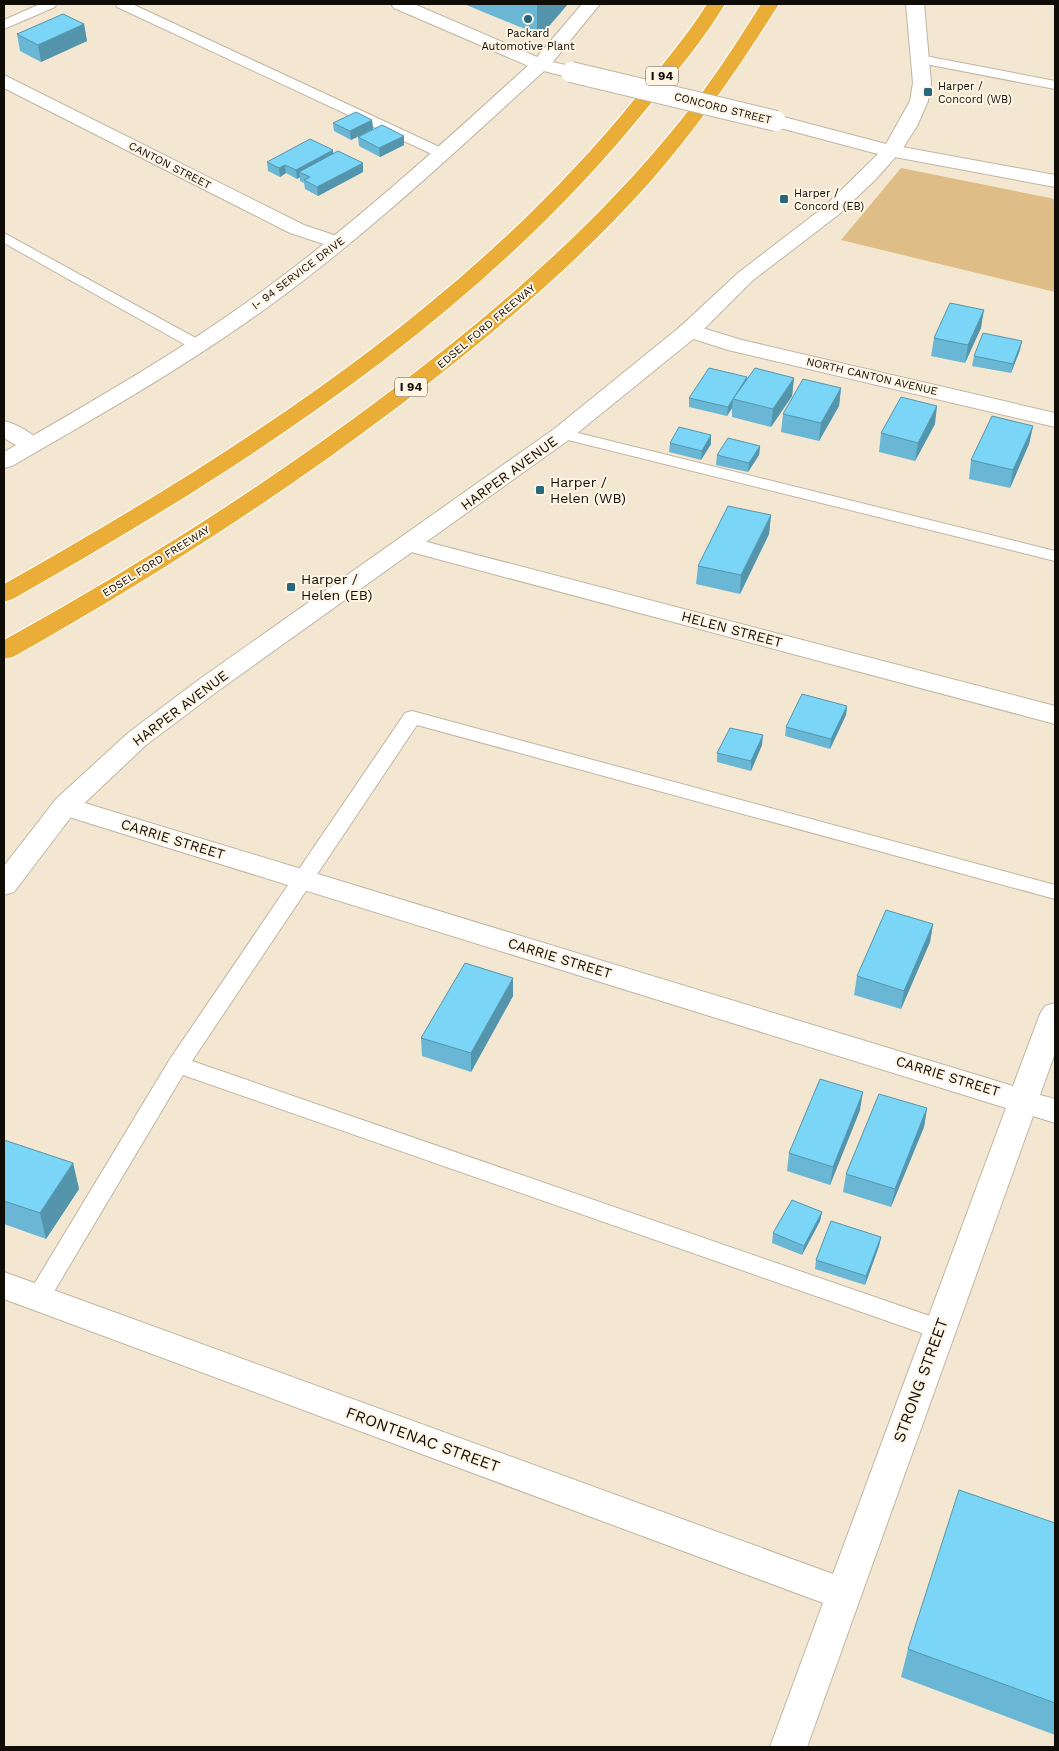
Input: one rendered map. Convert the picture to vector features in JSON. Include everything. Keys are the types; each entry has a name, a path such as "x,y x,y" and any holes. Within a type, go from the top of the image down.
{"highway":[{"name":"I 94","path":"4,594 90,546 226,462 300,412 440,305 540,217 615,137 716,4"},
{"name":"EDSEL FORD FREEWAY","path":"4,651 155,563 268,490 410,388 489,325 542,279 589,234 670,148 749,41 770,4"}],"street":[{"name":"CONCORD STREET","path":"400,4 540,65 776,121 891,151 1055,181"},
{"name":"I- 94 SERVICE DRIVE","path":"4,461 110,400 196,345 263,301 339,243 540,65 591,4"},
{"name":"HARPER AVENUE","path":"4,885 65,806 136,739 562,434 689,330 745,278 831,211 868,176 891,151 908,126 919,101 922,83 915,4"},
{"name":"CANTON STREET","path":"4,80 297,229 339,243"},
{"name":"NORTH CANTON AVENUE","path":"689,330 746,347 1055,420"},
{"path":"4,428 31,445"},
{"name":"HELEN STREET","path":"408,544 1055,715"},
{"name":"CARRIE STREET","path":"65,806 1055,1111"},
{"name":"STRONG STREET","path":"790,1746 842,1594 1055,1014"},
{"name":"FRONTENAC STREET","path":"4,1285 842,1594"}],"lane":[{"path":"4,24 50,4"},
{"path":"122,4 441,153"},
{"path":"920,59 1055,85"},
{"path":"4,237 196,345"},
{"path":"562,434 1055,556"},
{"path":"38,1298 178,1065 412,717 1055,892"},
{"path":"178,1065 939,1328"}],"shaded area":[{"path":"901,168 1055,199 1055,292 841,240"}],"building":[{"path":"63,14 84,24 38,45 17,34"},
{"path":"356,112 372,120 350,131 333,123"},
{"path":"382,125 404,136 379,148 358,137"},
{"path":"310,139 333,150 296,170 285,165 279,168 267,162"},
{"path":"338,151 363,163 317,187 304,180 310,177 299,172"},
{"path":"950,303 984,310 968,345 934,338"},
{"path":"983,333 1022,341 1013,364 974,356"},
{"path":"709,368 747,377 728,407 689,398"},
{"path":"755,368 794,378 773,409 733,399"},
{"path":"803,379 841,388 821,423 783,414"},
{"path":"901,397 937,406 918,443 881,433"},
{"path":"992,416 1033,426 1013,470 971,460"},
{"path":"679,427 711,435 702,451 670,443"},
{"path":"728,438 760,446 749,463 717,455"},
{"path":"728,506 771,515 741,575 698,566"},
{"path":"802,694 847,706 831,739 786,727"},
{"path":"730,728 763,735 751,761 717,753"},
{"path":"886,910 933,924 904,991 857,976"},
{"path":"465,963 513,978 471,1053 421,1038"},
{"path":"820,1079 863,1092 833,1167 789,1153"},
{"path":"879,1094 927,1108 895,1189 846,1174"},
{"path":"4,1140 73,1163 40,1213 4,1201"},
{"path":"792,1200 822,1212 804,1246 773,1233"},
{"path":"831,1221 881,1237 866,1276 816,1260"},
{"path":"959,1490 1055,1523 1055,1703 908,1649"}],"place":[{"name":"Packard Automotive Plant","path":"528,19"},
{"name":"Harper / Concord (WB)","path":"928,92"},
{"name":"Harper / Concord (EB)","path":"784,199"},
{"name":"Harper / Helen (WB)","path":"540,490"},
{"name":"Harper / Helen (EB)","path":"291,587"}]}
